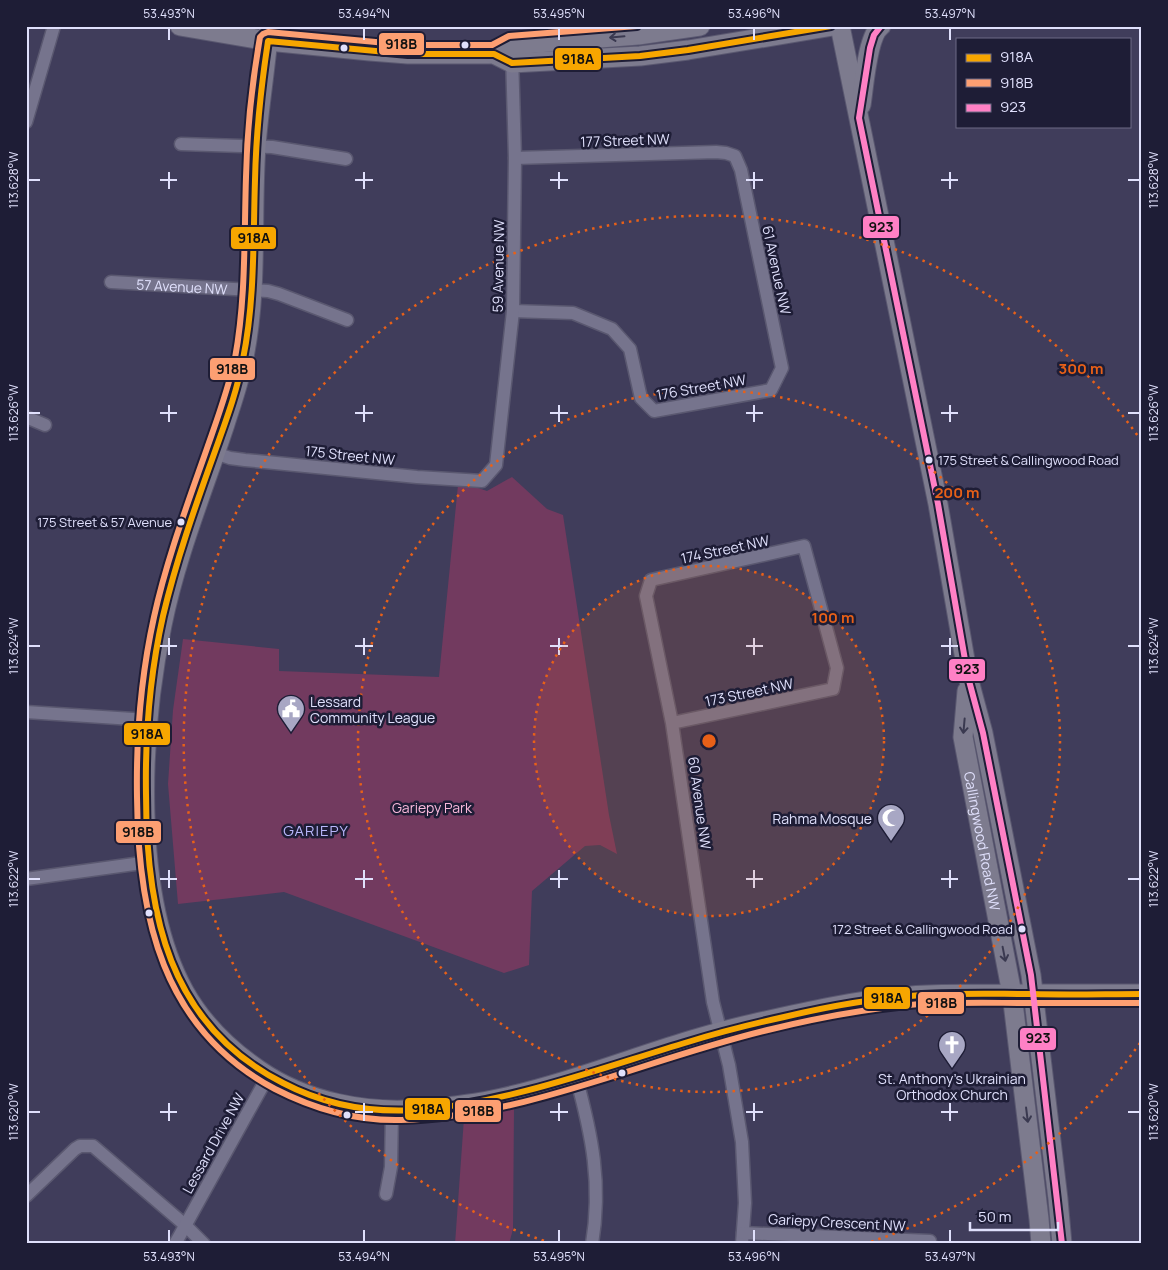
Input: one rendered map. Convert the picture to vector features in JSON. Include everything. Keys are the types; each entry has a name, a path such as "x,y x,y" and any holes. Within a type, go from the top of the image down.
{"main road":[{"path":"180,26 269,34 408,54 640,56 833,26"},
{"path":"512,54 700,26"},
{"name":"Callingwood Road NW","path":"840,26 938,504 968,677 983,733 1034,994 1062,1244"},
{"path":"859,118 870,48 874,35 881,26"},
{"path":"269,34 256,146 252,290 248,337 243,362 215,453 170,589 156,655 148,720 146,790 149,862 156,913 171,963 199,1014 215,1033 233,1051 268,1076 296,1090 354,1106 392,1111 482,1102 522,1093 720,1032 810,1012 890,998 949,994 1142,994"},
{"name":"Callingwood Road NW","path":"968,677 963,738 1012,994 1041,1244"}],"street":[{"path":"26,122 54,26"},
{"name":"59 Avenue NW","path":"482,481 496,465 513,311 515,158 512,54"},
{"path":"181,144 256,146 346,159"},
{"name":"177 Street NW","path":"515,158 716,152 735,156"},
{"name":"61 Avenue NW","path":"735,156 741,170 782,368 771,390"},
{"name":"57 Avenue NW","path":"111,282 252,290 279,294 347,320"},
{"name":"176 Street NW","path":"513,311 573,312 612,329 630,349 641,398 654,411 771,390"},
{"path":"26,417 45,425"},
{"name":"175 Street NW","path":"215,453 230,458 246,460 417,477 482,481"},
{"name":"174 Street NW","path":"651,580 804,546 837,668 832,689"},
{"name":"60 Avenue NW","path":"651,580 646,596 672,723 711,986 720,1032"},
{"name":"173 Street NW","path":"672,723 832,689"},
{"path":"26,712 148,720"},
{"path":"26,879 149,862"},
{"name":"Gariepy Crescent NW","path":"720,1032 737,1106 742,1142 745,1203 743,1238 930,1241"},
{"name":"Lessard Drive NW","path":"175,1244 268,1076"},
{"path":"576,1077 594,1155 596,1200 592,1244"},
{"path":"386,1194 391,1167 392,1111"},
{"path":"26,1196 75,1149 87,1145 93,1146 185,1225 204,1244"}],"green space":[{"name":"Gariepy Park","path":"512,477 547,509 563,515 609,815 617,854 600,845 585,846 532,891 529,965 504,973 284,892 178,904 168,784 173,710 183,639 279,649 279,671 439,677 458,485 472,486 487,491"},
{"path":"514,1108 513,1229 509,1244 455,1244 464,1118"}],"transit line":[{"name":"918B","path":"637,26 509,36 492,45 408,45 268,32 260,37 249,125 243,291 239,336 222,406 164,576 149,639 140,707 137,797 143,884 151,926 164,965 182,1002 206,1035 237,1064 275,1089 321,1108 353,1116 385,1120 449,1116 496,1108 588,1084 726,1041 790,1025 864,1011 920,1004 948,1003 1142,1003"},
{"name":"918A","path":"831,26 688,50 640,56 512,63 494,54 408,54 268,41 258,127 252,292 247,337 230,407 186,534 168,595 158,638 149,704 146,772 147,838 151,881 159,922 171,961 189,997 213,1030 244,1059 283,1083 315,1097 366,1109 400,1111 453,1106 521,1092 760,1022 853,1003 936,994 1142,994"},
{"name":"923","path":"881,26 874,35 870,48 859,118 938,504 968,677 983,733 1031,975 1062,1244"}],"place":[{"name":"175 Street & Callingwood Road","path":"929,460"},
{"name":"175 Street & 57 Avenue","path":"181,522"},
{"name":"Lessard Community League","path":"291,733"},
{"name":"Rahma Mosque","path":"891,842"},
{"name":"172 Street & Callingwood Road","path":"1022,929"},
{"name":"St. Anthony's Ukrainian Orthodox Church","path":"952,1069"}],"district":[{"name":"GARIEPY","path":"316,830"}]}
